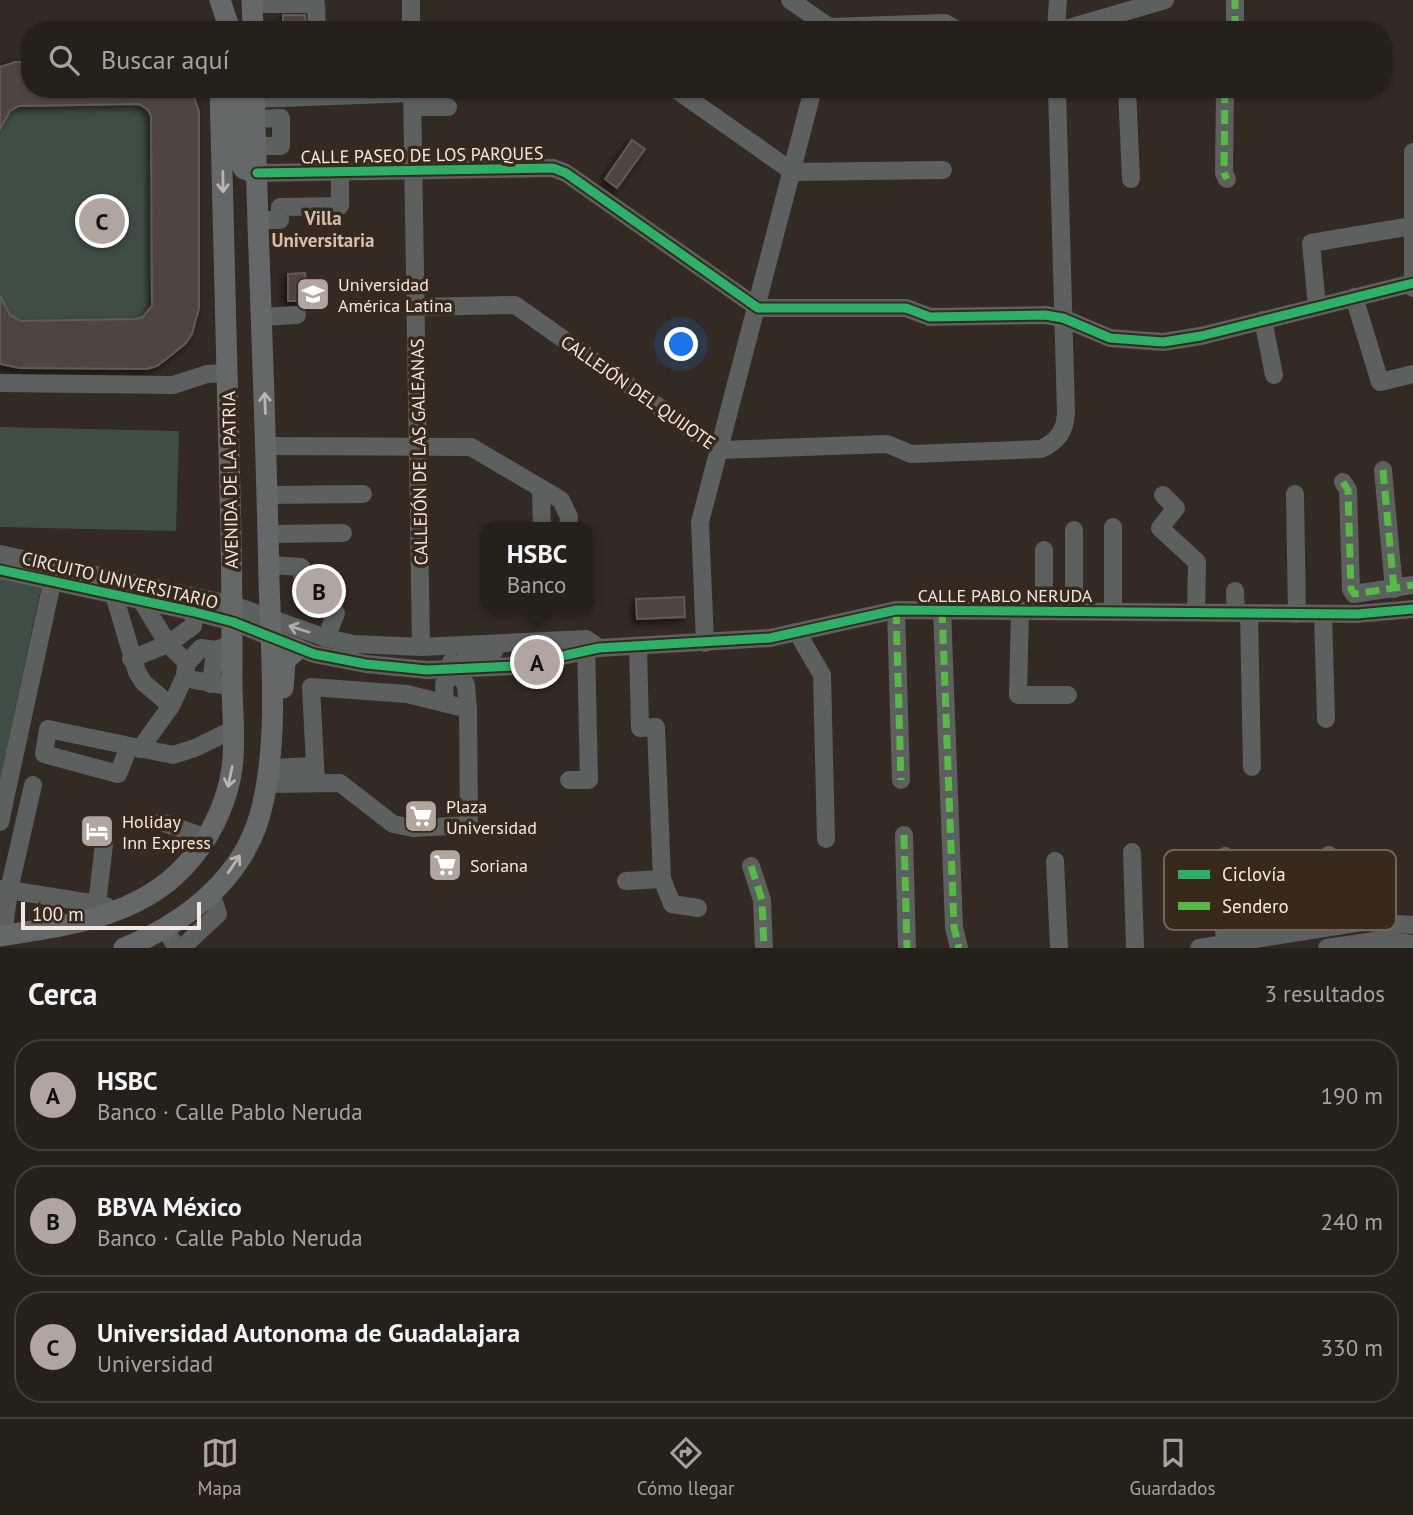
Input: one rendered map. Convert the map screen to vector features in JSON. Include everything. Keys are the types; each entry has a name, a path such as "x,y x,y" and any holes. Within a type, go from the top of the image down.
{"main road":[{"path":"219,0 219,21"},
{"path":"219,0 227,21"},
{"path":"253,2 253,21"},
{"name":"AVENIDA DE LA PATRIA","path":"1,935 89,920 123,910 151,894 178,873 207,838 227,790 232,767 234,729 221,685 216,648 233,614 220,98"},
{"path":"250,99 237,158 244,169 257,173"},
{"name":"AVENIDA DE LA PATRIA","path":"124,948 144,944 211,893 239,856 255,829 269,770 267,446 256,146 250,99"},
{"path":"269,770 282,733 285,661 297,649"}],"street":[{"path":"411,0 411,21"},
{"path":"790,0 818,21"},
{"path":"1057,21 1058,0"},
{"path":"1123,21 1165,0"},
{"path":"1235,21 1236,0"},
{"path":"253,2 316,4 317,21"},
{"path":"250,99 268,98"},
{"name":"CALLEJÓN DE LAS GALEANAS","path":"413,98 421,647"},
{"path":"419,98 448,107"},
{"path":"689,98 793,172 943,170"},
{"path":"705,643 701,522 811,98"},
{"name":"CALLEJÓN DEL QUIJOTE","path":"417,307 515,305 720,450 887,444 911,454 1041,449 1052,444 1065,424 1057,98"},
{"path":"1126,98 1131,179"},
{"path":"1225,98 1224,173 1227,179"},
{"path":"758,308 906,308 930,317 1045,315 1063,318 1110,338 1146,342 1182,340 1412,285 1413,152"},
{"name":"CALLE PASEO DE LOS PARQUES","path":"257,173 560,170 758,308"},
{"path":"258,220 280,220 280,207 340,206 340,172"},
{"path":"1317,306 1311,243 1412,226"},
{"path":"1354,297 1380,382 1413,374"},
{"path":"261,317 298,315"},
{"path":"1263,320 1274,375"},
{"path":"0,383 173,385 207,374 227,373"},
{"path":"267,446 471,447 541,491 561,500 568,522"},
{"path":"1383,470 1394,589"},
{"path":"1343,482 1348,490 1353,594 1361,595 1413,585"},
{"path":"541,491 542,522"},
{"path":"268,495 363,494"},
{"path":"1295,494 1297,614"},
{"path":"1163,495 1176,508 1160,527 1197,562 1196,612"},
{"path":"1113,527 1113,611"},
{"path":"1074,530 1074,611"},
{"path":"269,534 343,533"},
{"path":"1044,550 1044,610"},
{"name":"CIRCUITO UNIVERSITARIO","path":"0,554 54,573 233,614"},
{"path":"269,565 301,567 305,594 336,613 326,638"},
{"name":"CIRCUITO UNIVERSITARIO","path":"0,570 54,573"},
{"path":"0,822 54,573"},
{"path":"115,587 131,659 143,681 171,706"},
{"name":"CIRCUITO UNIVERSITARIO","path":"115,587 141,600 194,619 233,614"},
{"path":"1235,590 1242,613 1252,767"},
{"path":"141,600 186,670 221,685"},
{"path":"942,609 954,927 959,948"},
{"name":"CALLE PABLO NERUDA","path":"270,628 373,646 421,647 514,642 638,646 770,638 895,610 1323,614 1413,609"},
{"path":"895,610 901,779"},
{"path":"1020,610 1018,695 1068,695"},
{"path":"233,614 270,628"},
{"path":"1323,614 1326,719"},
{"path":"131,659 168,644 194,619 216,648 186,670 171,706 134,748 182,754 234,729"},
{"name":"CALLE PABLO NERUDA","path":"270,628 297,649 366,664 457,670 516,666 590,646"},
{"path":"797,632 822,675 826,839"},
{"path":"445,703 444,684 457,670 473,656 514,642"},
{"path":"269,770 315,774 340,783 350,788 393,824 413,828 470,825 466,685 449,659 394,652 373,646"},
{"path":"569,780 589,780 590,646"},
{"path":"638,646 640,728 656,727 662,880 672,904 698,908"},
{"path":"315,774 311,688 407,694 468,709"},
{"path":"1,935 5,890 33,785"},
{"path":"161,822 207,838"},
{"path":"904,835 907,948"},
{"path":"97,904 104,844"},
{"path":"1132,852 1135,948"},
{"path":"1055,861 1059,948"},
{"path":"751,866 762,900 764,948"},
{"path":"626,881 662,880"},
{"path":"5,890 123,910"},
{"path":"170,926 185,946 218,914 211,893"},
{"path":"1199,948 1234,945 1316,930"},
{"path":"1327,948 1382,940 1413,944"}],"shaded area":[{"path":"21,62 21,98 96,98 199,112 199,308 192,329 182,346 158,365 147,369 19,368 0,364 0,67"},
{"path":"0,427 179,431 176,531 0,527"},
{"path":"0,579 41,588 0,780"}],"building":[{"path":"283,15 305,15 305,21 283,21"},
{"path":"21,62 21,98 194,98 199,112 199,308 192,334 185,344 157,366 147,369 19,368 0,364 0,296 10,315 21,321 136,319 143,317 152,306 151,116 148,110 139,104 19,106 10,111 0,129 0,67"},
{"path":"632,140 645,149 617,188 605,179"},
{"path":"305,273 306,301 288,301 288,274"},
{"path":"684,597 685,617 637,619 636,599"}],"marked path":[{"path":"1235,0 1235,21"},
{"path":"1225,98 1224,173 1227,179"},
{"path":"1383,470 1394,589"},
{"path":"1343,482 1348,490 1351,589 1354,594 1413,585"},
{"path":"942,609 954,927 959,948"},
{"path":"896,610 901,780"},
{"path":"904,835 907,948"},
{"path":"751,866 762,900 764,948"}],"cycle path":[{"path":"257,173 553,168 566,173 758,308 906,308 930,317 1045,315 1063,318 1110,338 1163,342 1201,336 1413,283"},
{"path":"0,570 233,622 314,654 366,664 427,670 516,666 599,648 770,638 896,610 1357,614 1413,609"}],"place":[{"name":"Universidad Autonoma de Guadalajara","path":"102,221"},
{"name":"Universidad América Latina","path":"313,294"},
{"name":"BBVA México","path":"319,591"},
{"name":"HSBC","path":"537,662"},
{"name":"Plaza Universidad","path":"421,816"},
{"name":"Holiday Inn Express","path":"97,831"},
{"name":"Soriana","path":"445,865"}],"district":[{"name":"Villa Universitaria","path":"323,229"}]}
